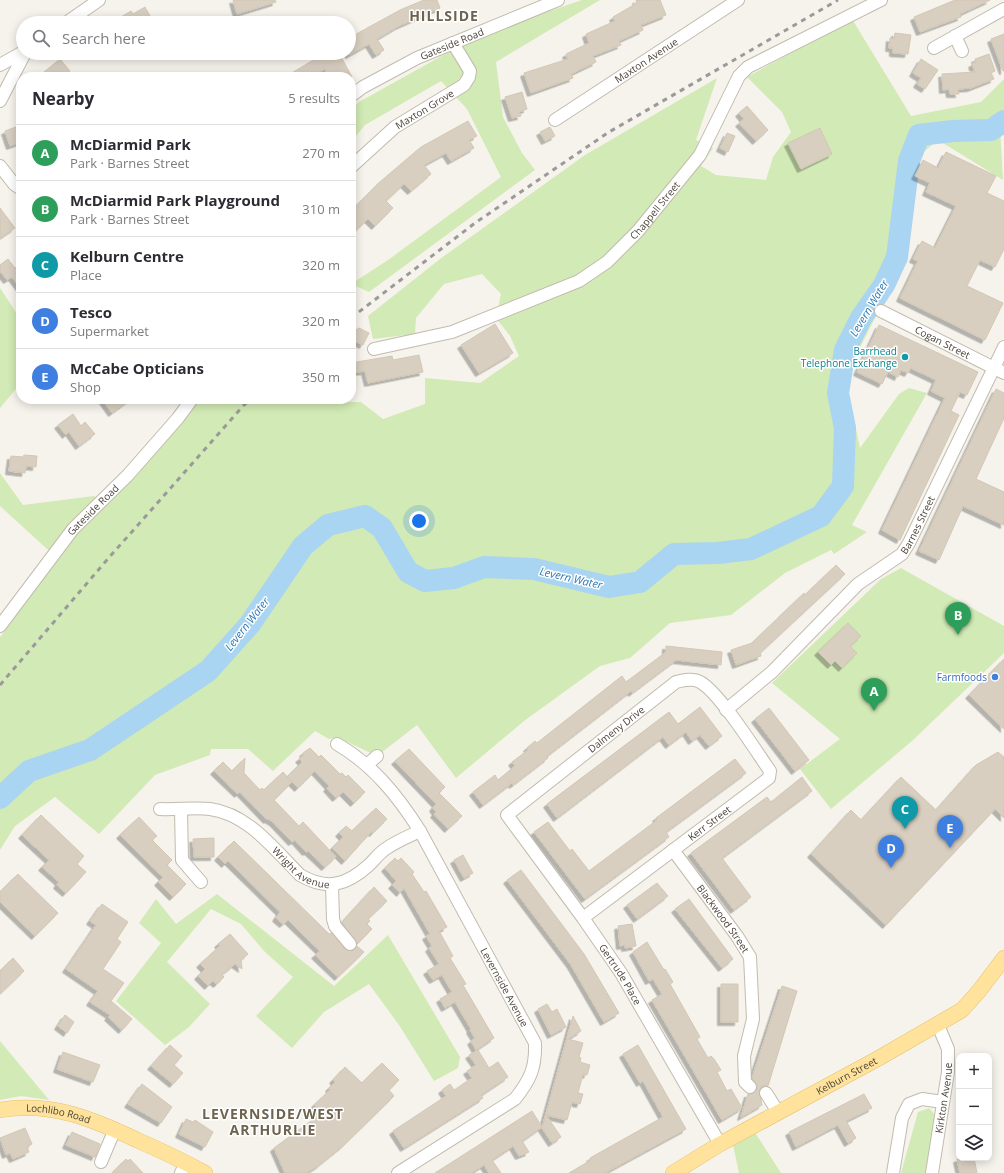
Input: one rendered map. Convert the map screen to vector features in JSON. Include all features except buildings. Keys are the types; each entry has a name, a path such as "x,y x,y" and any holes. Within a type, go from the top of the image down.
{"main road":[{"name":"Kelburn Street","path":"672,1173 720,1144 938,1025 962,1010 979,991 1004,958"},
{"name":"Lochlibo Road","path":"0,1110 25,1107 58,1109 97,1120 184,1168 205,1173"}],"street":[{"path":"76,16 99,0"},
{"name":"Gateside Road","path":"356,92 417,58 558,0"},
{"name":"Maxton Avenue","path":"555,120 738,0"},
{"name":"Chappell Street","path":"374,349 452,332 579,281 607,262 638,231 700,155 739,76 748,67 881,0"},
{"path":"934,48 1004,9"},
{"path":"955,36 962,51"},
{"name":"Maxton Grove","path":"356,162 395,127 464,85 469,77 470,71 454,43"},
{"path":"0,65 16,56"},
{"path":"0,101 20,60"},
{"path":"0,166 16,185"},
{"name":"Cogan Street","path":"881,311 999,371"},
{"name":"Barnes Street","path":"726,710 772,672 858,584 902,554 910,543 999,371 1004,347"},
{"name":"Gateside Road","path":"0,626 73,529 128,475 178,418 188,404"},
{"name":"Dalmeny Drive","path":"507,815 676,682 690,679 700,681 708,688 726,710"},
{"name":"Kerr Street","path":"583,918 768,778 770,771 726,710"},
{"name":"Levernside Avenue","path":"337,744 367,765 396,795 420,831 527,1028 534,1044 535,1064 526,1085 515,1099 398,1173"},
{"path":"367,765 377,756"},
{"name":"Wright Avenue","path":"160,809 209,809 230,813 248,824 300,875 310,881 332,885 349,880 369,865 386,848 420,831"},
{"path":"181,810 182,860 201,882"},
{"name":"Gertrude Place","path":"507,815 583,918 621,973 720,1144"},
{"name":"Blackwood Street","path":"673,850 737,936 750,957 753,1019 744,1056 745,1082 750,1086"},
{"path":"332,885 333,919 335,926 350,944"},
{"name":"Kirkton Avenue","path":"932,1173 948,1072 948,1050 938,1025"},
{"path":"766,1093 778,1112"},
{"path":"893,1173 902,1118 909,1104 922,1099 943,1102"},
{"path":"101,1162 115,1129"}],"green space":[{"path":"582,0 600,0 496,62 503,117 522,153 535,170 369,292 356,286 356,281 388,260 501,177 467,109 441,81 365,125 356,136 356,105 359,102 481,34"},
{"path":"852,19 911,116 981,102 1004,79 1004,126 1000,128 1003,180 938,140 916,158 888,299 875,318 845,377 860,448 899,394 909,388 927,393 852,525 867,532 834,554 831,550 785,573 731,615 670,623 630,658 600,666 524,721 456,778 417,725 377,756 337,737 329,739 315,731 273,771 248,749 211,749 210,755 155,775 99,834 55,797 15,826 0,850 0,637 58,559 0,506 0,473 23,505 94,496 103,504 191,412 195,404 356,404 356,402 361,402 383,419 425,404 425,378 480,383 519,356 510,336 496,318 501,294 482,274 444,284 416,318 415,334 373,339 368,316 440,259 585,155 717,78 696,140 713,148 701,166 716,175 766,180 773,157 791,132 782,112 747,77"},
{"path":"0,288 16,312 16,389 0,408"},
{"path":"901,568 1004,626 1004,653 912,741 831,809 800,769 840,739 772,683 881,579"},
{"path":"217,894 334,986 388,935 460,1057 458,1068 434,1081 399,1025 369,984 324,1012 292,1048 256,1016 293,977 265,952 241,924 211,909 167,962 210,1004 189,1027 165,1045 116,1001 161,943 139,923 156,899 176,924"},
{"path":"0,1041 49,1100 21,1096 0,1100"},
{"path":"929,1108 936,1116 927,1173 901,1173 918,1112"},
{"path":"754,1131 781,1173 739,1173 733,1145"}],"waterway":[{"name":"Levern Water","path":"0,798 29,771 90,750 208,671 250,624 303,546 328,525 365,516 382,528 408,572 425,581 454,578 484,567 534,569 609,587 640,582 674,554 718,553 751,549 821,516 843,486 845,428 838,393 845,350 861,318 884,285 897,257 909,161 919,135 953,131 991,130 1004,121"}],"railway":[{"path":"356,314 475,223 609,132 838,0"},
{"path":"0,685 106,561 245,404"}],"place":[{"name":"Barrhead Telephone Exchange","path":"905,357"},
{"name":"McDiarmid Park Playground","path":"958,635"},
{"name":"Farmfoods","path":"995,677"},
{"name":"McDiarmid Park","path":"874,711"},
{"name":"Kelburn Centre","path":"905,829"},
{"name":"McCabe Opticians","path":"950,848"},
{"name":"Tesco","path":"891,868"}],"district":[{"name":"HILLSIDE","path":"444,16"},
{"name":"LEVERNSIDE/WEST ARTHURLIE","path":"273,1122"}]}
